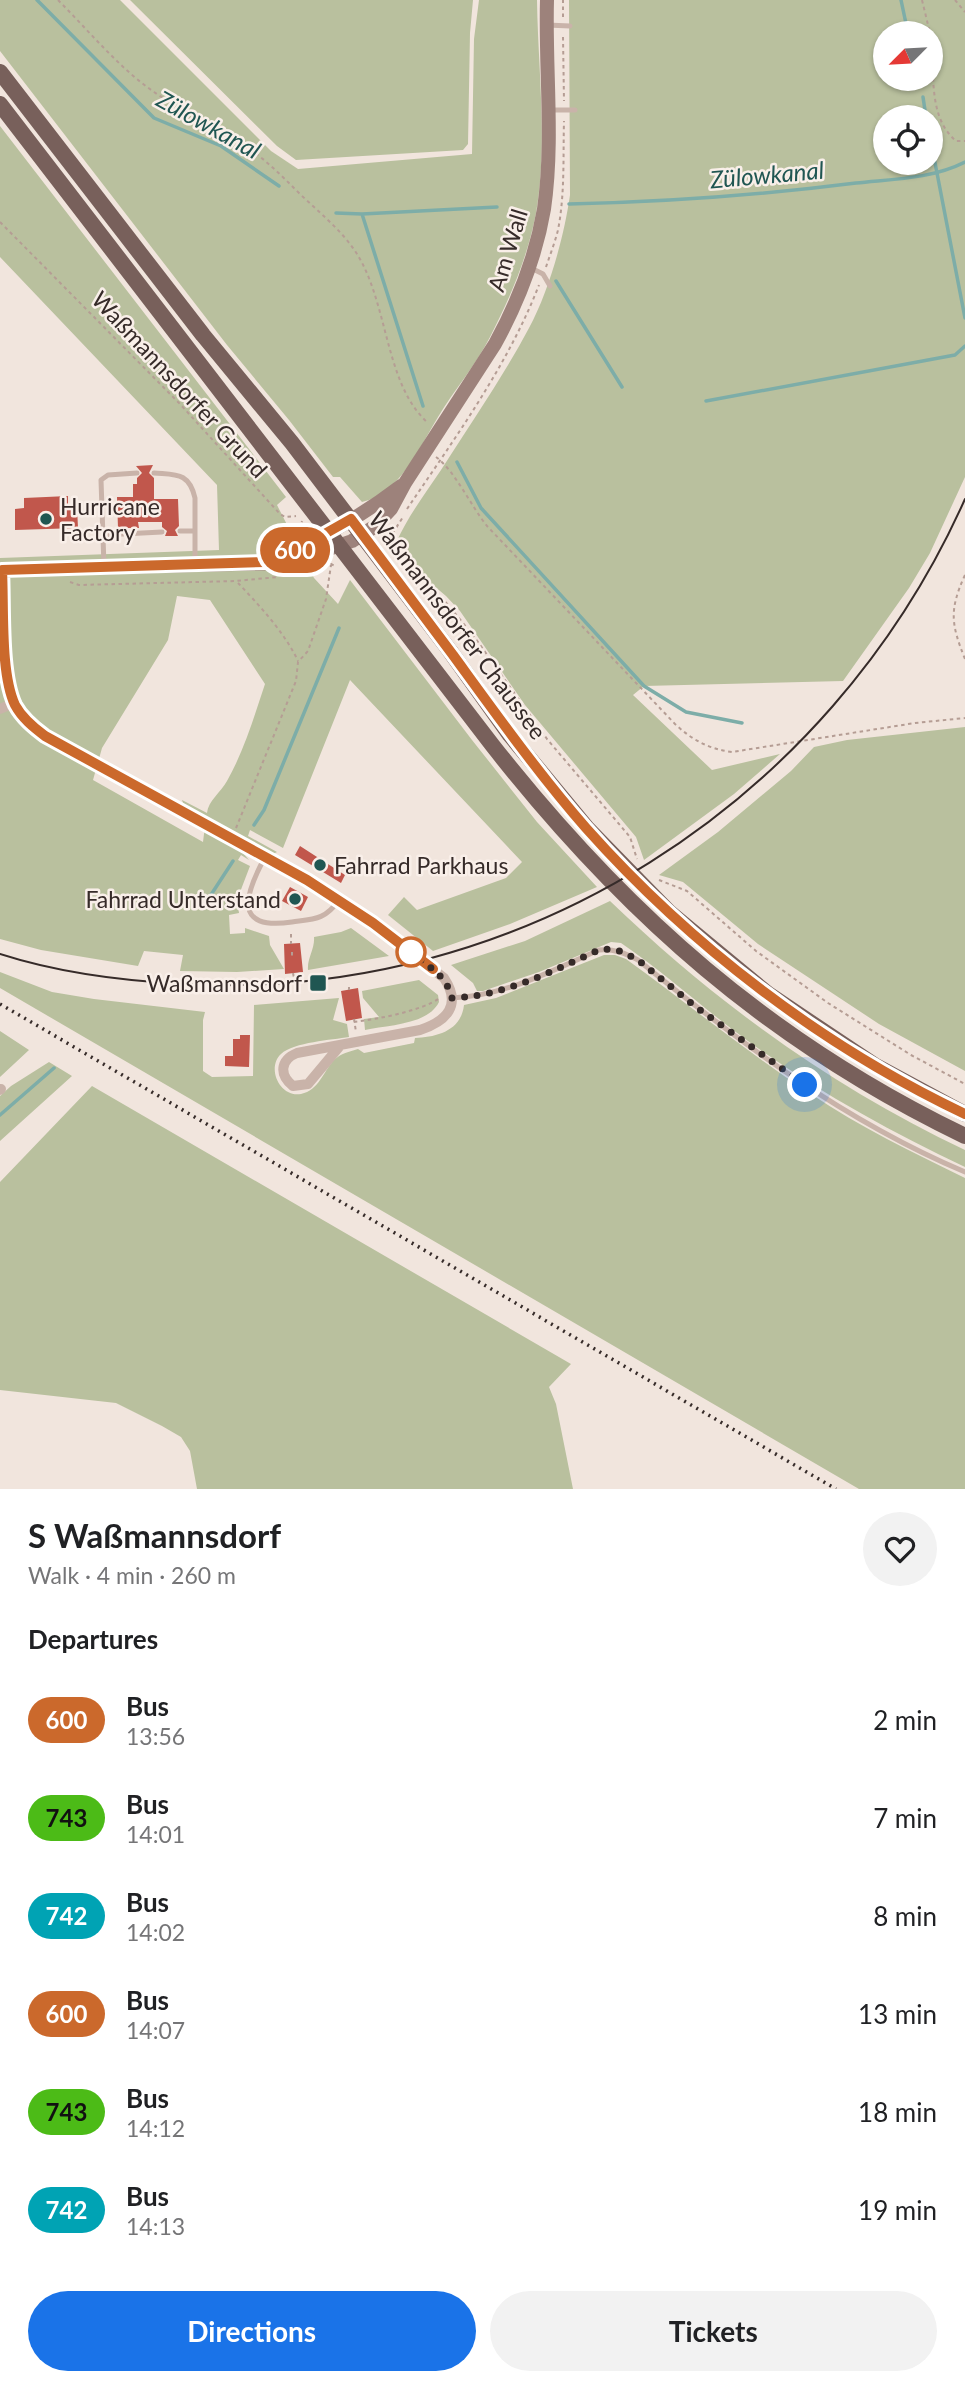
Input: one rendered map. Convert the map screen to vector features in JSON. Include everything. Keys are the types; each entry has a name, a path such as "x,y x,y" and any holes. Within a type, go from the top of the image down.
{"main road":[{"name":"Waßmannsdorfer Chaussee","path":"0,72 203,335 351,519 517,745 587,828 630,863 736,969 803,1019 874,1065 965,1114"},
{"name":"Waßmannsdorfer Chaussee","path":"0,104 322,535 332,554 604,877 688,956 789,1034 864,1083 965,1136"}],"street":[{"name":"Am Wall","path":"1,570 286,563 332,554 362,535 391,509 495,344 510,316 529,267 544,206 548,110 547,0"},
{"name":"Am Wall","path":"265,562 298,549 380,502 405,483"},
{"path":"1,570 6,671 14,703 31,726 339,900 444,978 449,986 449,1010 444,1018 434,1025 290,1056 282,1069 287,1082 293,1086 308,1084 339,1046"},
{"path":"0,709 14,703"}],"lane":[{"path":"547,24 570,26"},
{"path":"548,110 575,110"},
{"path":"529,267 543,274 550,286"},
{"path":"104,567 101,480 108,475 137,473"},
{"path":"154,473 179,475 188,480 195,498 195,564"},
{"path":"180,531 195,531"},
{"path":"103,535 162,532"},
{"path":"265,857 250,888 248,901 252,916 260,923 270,925 318,918 329,914 339,900"},
{"path":"447,997 476,997 502,990 599,950 623,952 638,960 739,1039 824,1098 906,1144 965,1172"}],"path":[{"path":"58,0 132,75 153,92 261,157 320,210 349,242 366,270 412,405 426,422 439,431"},
{"path":"559,219 563,192 563,0"},
{"path":"922,0 927,21"},
{"path":"955,0 965,12"},
{"path":"934,91 945,132 956,141 965,141"},
{"name":"Waßmannsdorfer Grund","path":"0,222 170,394 280,514 285,517 298,516 322,535"},
{"path":"427,450 446,464 471,506 487,526 688,737 718,750 732,752 915,723 965,718"},
{"path":"388,542 417,578 443,599 473,635 547,739 630,837 630,863"},
{"path":"231,839 296,681 298,662 308,651 326,599 332,554"},
{"path":"965,575 954,601 952,616 955,634 965,659"},
{"path":"236,581 285,640 298,662"},
{"path":"649,882 687,891 756,951 828,1003 900,1049 965,1084"},
{"path":"291,934 291,944"},
{"path":"292,953 292,958"},
{"path":"293,973 294,978"},
{"path":"354,1022 382,1018 447,997"}],"green space":[{"path":"0,0 120,0 271,151 298,169 472,154 474,39 479,0 537,0 541,160 540,187 528,245 511,292 484,347 408,467 387,489 362,502 340,477 333,477 227,345 0,51"},
{"path":"130,0 473,0 468,144 463,150 296,160 277,146"},
{"path":"569,0 965,0 965,477 930,553 909,588 843,681 644,686 633,695 712,770 780,754 734,794 644,860 636,837 525,705 460,611 421,575 396,543 411,514 509,364 529,328 543,298 564,228 570,195"},
{"path":"0,126 286,497 277,505 314,578 338,604 350,580 537,822 597,887 510,924 433,951 388,915 404,897 417,910 506,878 522,862 350,680 283,848 250,830 248,836 277,852 273,854 246,840 242,852 249,860 241,855 238,860 250,866 237,900 239,913 229,915 230,934 245,933 245,928 269,936 270,945 284,969 180,971 183,955 144,951 138,966 41,950 0,939 0,558 219,550 217,485 0,257","holes":["177,596 210,600 265,684 239,758 207,813 182,800 184,806 206,818 203,842 93,780 102,748 168,640"]},
{"path":"965,727 965,1071 879,1024 758,944 683,882 659,875 718,832 791,771 814,747 847,740"},
{"path":"610,901 691,974 777,1040 869,1099 965,1150 965,1167 881,1124 800,1077 732,1029 621,943 611,942 539,972 483,991 477,991 473,983 451,965 525,941"},
{"path":"351,928 389,956 308,970 314,937"},
{"path":"604,955 626,959 764,1062 830,1106 886,1139 965,1178 965,1489 859,1489 0,988 0,972 52,992 205,1012 203,1071 212,1077 253,1076 254,1005 339,998 333,1020 347,1024 349,1037 295,1047 281,1054 277,1060 275,1074 281,1087 293,1094 301,1094 312,1089 334,1060 342,1054 358,1049 364,1053 414,1043 415,1038 447,1031 458,1021 464,1005 496,998"},
{"path":"419,980 438,995 439,1002 434,1010 417,1020 365,1030 364,1019 379,1017 363,998 362,991"},
{"path":"0,1031 29,1050 0,1077"},
{"path":"49,1062 72,1076 0,1141 0,1096"},
{"path":"92,1086 571,1364 549,1387 556,1404 573,1489 197,1489 190,1451 181,1437 162,1426 116,1403 0,1390 0,1182"}],"building":[{"path":"153,465 149,473 154,478 154,499 178,499 179,526 175,530 178,536 165,536 167,531 162,527 162,522 138,522 139,528 118,528 117,497 133,497 133,484 137,484 137,478 142,473 136,466"},
{"name":"Hurricane Factory","path":"68,496 68,507 77,507 78,528 15,530 15,509 24,508 24,498"},
{"name":"Fahrrad Parkhaus","path":"300,846 345,875 341,883 295,855"},
{"name":"Fahrrad Unterstand","path":"290,887 308,897 301,911 282,901"},
{"path":"300,943 303,972 285,974 284,944"},
{"path":"358,988 362,1018 346,1021 341,991"},
{"path":"240,1035 250,1035 249,1067 225,1066 225,1056 233,1056 233,1039 240,1039"}],"waterway":[{"name":"Zülowkanal","path":"37,0 154,118 221,146 279,186"},
{"path":"901,0 905,21"},
{"path":"923,97 924,105"},
{"name":"Zülowkanal","path":"569,204 677,200 785,191 912,177 939,172 965,162"},
{"path":"937,175 965,318"},
{"name":"Zülowkanal","path":"336,213 497,207"},
{"path":"362,214 423,406"},
{"path":"556,281 622,387"},
{"path":"706,401 955,355 965,346"},
{"path":"457,462 481,508 644,686 686,712 742,723"},
{"path":"254,825 264,810 339,628"},
{"path":"203,907 233,861"},
{"path":"0,1115 54,1068"}],"tram line":[{"path":"0,954 68,971 138,981 184,984 308,981 429,959 543,919 650,863 747,791 833,706 906,608 965,499"}],"railway":[{"path":"0,1004 836,1489"}],"bus line":[{"name":"600","path":"433,969 373,923 307,880 31,726 14,703 7,683 2,570 265,562 298,549 351,519 521,750 587,828 642,886 702,941 803,1019 874,1065 965,1114"}],"place":[{"name":"Hurricane Factory","path":"46,519"},
{"name":"Fahrrad Parkhaus","path":"320,865"},
{"name":"Fahrrad Unterstand","path":"295,899"},
{"name":"Waßmannsdorf","path":"318,983"}],"route":[{"path":"411,952 444,978 452,998 476,997 502,990 599,950 623,952 638,960 696,1007 805,1085"}]}
